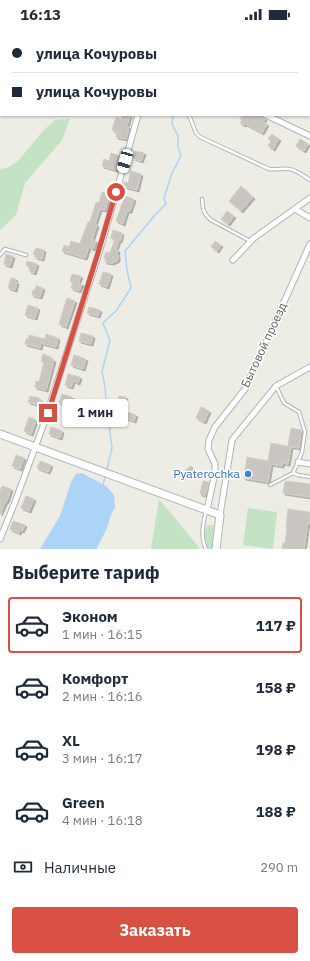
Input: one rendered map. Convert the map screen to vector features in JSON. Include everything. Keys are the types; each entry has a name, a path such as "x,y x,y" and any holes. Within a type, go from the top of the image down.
{"street":[{"path":"0,539 43,426 98,253 138,116"},
{"path":"268,116 310,136"},
{"path":"233,260 250,241 310,198"},
{"path":"295,209 310,218"},
{"name":"Бытовой проезд","path":"206,510 215,473 215,464 208,449 209,440 215,427 245,389 310,244"},
{"path":"216,549 232,440 276,386 310,367"},
{"path":"0,434 220,516"},
{"path":"298,462 310,464"}],"lane":[{"path":"189,116 196,133 200,137 269,169 288,169 300,173 310,180"},
{"path":"202,199 203,209 206,216 250,241"},
{"path":"0,255 5,249 26,255"},
{"path":"270,484 293,473 302,452 305,432 299,412 284,403 276,386"},
{"path":"293,473 310,477"},
{"path":"206,510 202,530 206,549"}],"green space":[{"path":"70,119 62,140 25,183 16,215 0,230 0,169 7,168 18,161 42,132 55,120"},
{"path":"159,499 198,546 199,549 151,549"},
{"path":"248,508 277,512 273,549 243,545"},
{"path":"208,525 213,525 216,530 213,549 208,549 205,540 205,531"}],"water":[{"path":"82,473 106,486 114,495 115,508 111,514 107,528 97,549 40,549 60,516 71,482 76,474"}],"building":[{"path":"122,116 130,116 126,139 116,137 117,132 112,130 116,117 121,119"},
{"path":"242,116 262,116 265,119 263,122 267,124 262,133 240,123 242,120 240,119"},
{"path":"272,134 279,139 273,149 268,146 271,141 268,139"},
{"path":"300,139 308,144 304,151 296,146"},
{"path":"135,151 144,153 141,161 133,158"},
{"path":"111,153 120,156 116,170 102,166 104,159 109,161"},
{"path":"131,171 141,174 137,190 123,186 124,182 128,183"},
{"path":"241,186 253,197 241,211 229,201"},
{"path":"102,192 109,194 105,210 100,209 95,224 97,225 92,240 96,241 93,249 89,247 85,258 62,251 64,245 69,247 71,241 80,244 88,222 90,222 96,202 99,203"},
{"path":"125,196 134,199 130,211 127,211 123,224 116,221"},
{"path":"227,211 234,216 228,224 221,219"},
{"path":"113,230 122,233 116,249 118,250 118,260 112,263 105,262 106,259 104,258 106,252 110,253 115,239 111,238"},
{"path":"215,241 221,245 217,251 211,247"},
{"path":"37,248 44,250 42,259 35,257 33,254"},
{"path":"6,254 13,256 10,266 4,264"},
{"path":"27,261 37,264 34,273 29,271 30,267 26,265"},
{"path":"103,272 111,274 107,287 99,284"},
{"path":"72,274 81,276 78,283 82,284 79,291 71,288 73,282 70,281"},
{"path":"11,278 16,279 15,282 17,282 15,290 8,288"},
{"path":"36,286 43,288 40,297 32,295"},
{"path":"67,298 75,301 66,327 59,324"},
{"path":"28,305 38,308 35,318 25,315"},
{"path":"89,307 100,310 98,316 87,313"},
{"path":"81,333 93,336 91,344 79,341"},
{"path":"46,334 58,338 56,347 41,343 40,348 25,344 29,335 45,339"},
{"path":"43,354 54,360 46,390 35,387 36,381 39,382 44,362 41,361"},
{"path":"74,355 86,359 83,369 71,365"},
{"path":"68,374 80,377 78,383 73,381 71,387 65,385"},
{"path":"62,394 72,397 69,406 59,403"},
{"path":"30,396 39,398 39,400 44,402 42,406 28,402"},
{"path":"119,396 126,397 124,402 118,401"},
{"path":"201,407 209,411 204,422 196,418"},
{"path":"127,412 136,415 134,421 125,418"},
{"path":"29,417 36,420 31,434 24,431"},
{"path":"51,427 62,431 60,438 49,434"},
{"path":"291,428 301,430 299,448 288,446"},
{"path":"271,443 291,447 288,464 282,463 282,466 271,464 268,482 244,478 247,457 268,461"},
{"path":"16,455 24,458 20,469 12,466"},
{"path":"40,461 51,465 48,472 37,468"},
{"path":"191,466 197,472 189,477 185,471"},
{"path":"203,481 209,482 205,495 200,494"},
{"path":"285,481 310,484 310,497 283,493"},
{"path":"2,486 11,489 0,514 0,491"},
{"path":"26,496 34,499 29,511 21,508"},
{"path":"288,509 309,512 310,514 310,523 308,522 304,549 282,549 283,543 285,543"},
{"path":"13,521 25,525 22,531 20,530 19,533 10,529"}],"waterway":[{"path":"107,469 112,448 102,371 110,341 103,323 116,311 131,288 125,251 166,204 164,198 172,173 181,156 178,147 178,136 172,124 173,116"},
{"path":"103,485 105,476"}],"place":[{"name":"Pyaterochka","path":"248,474"}],"route":[{"path":"48,413 116,192"}]}
